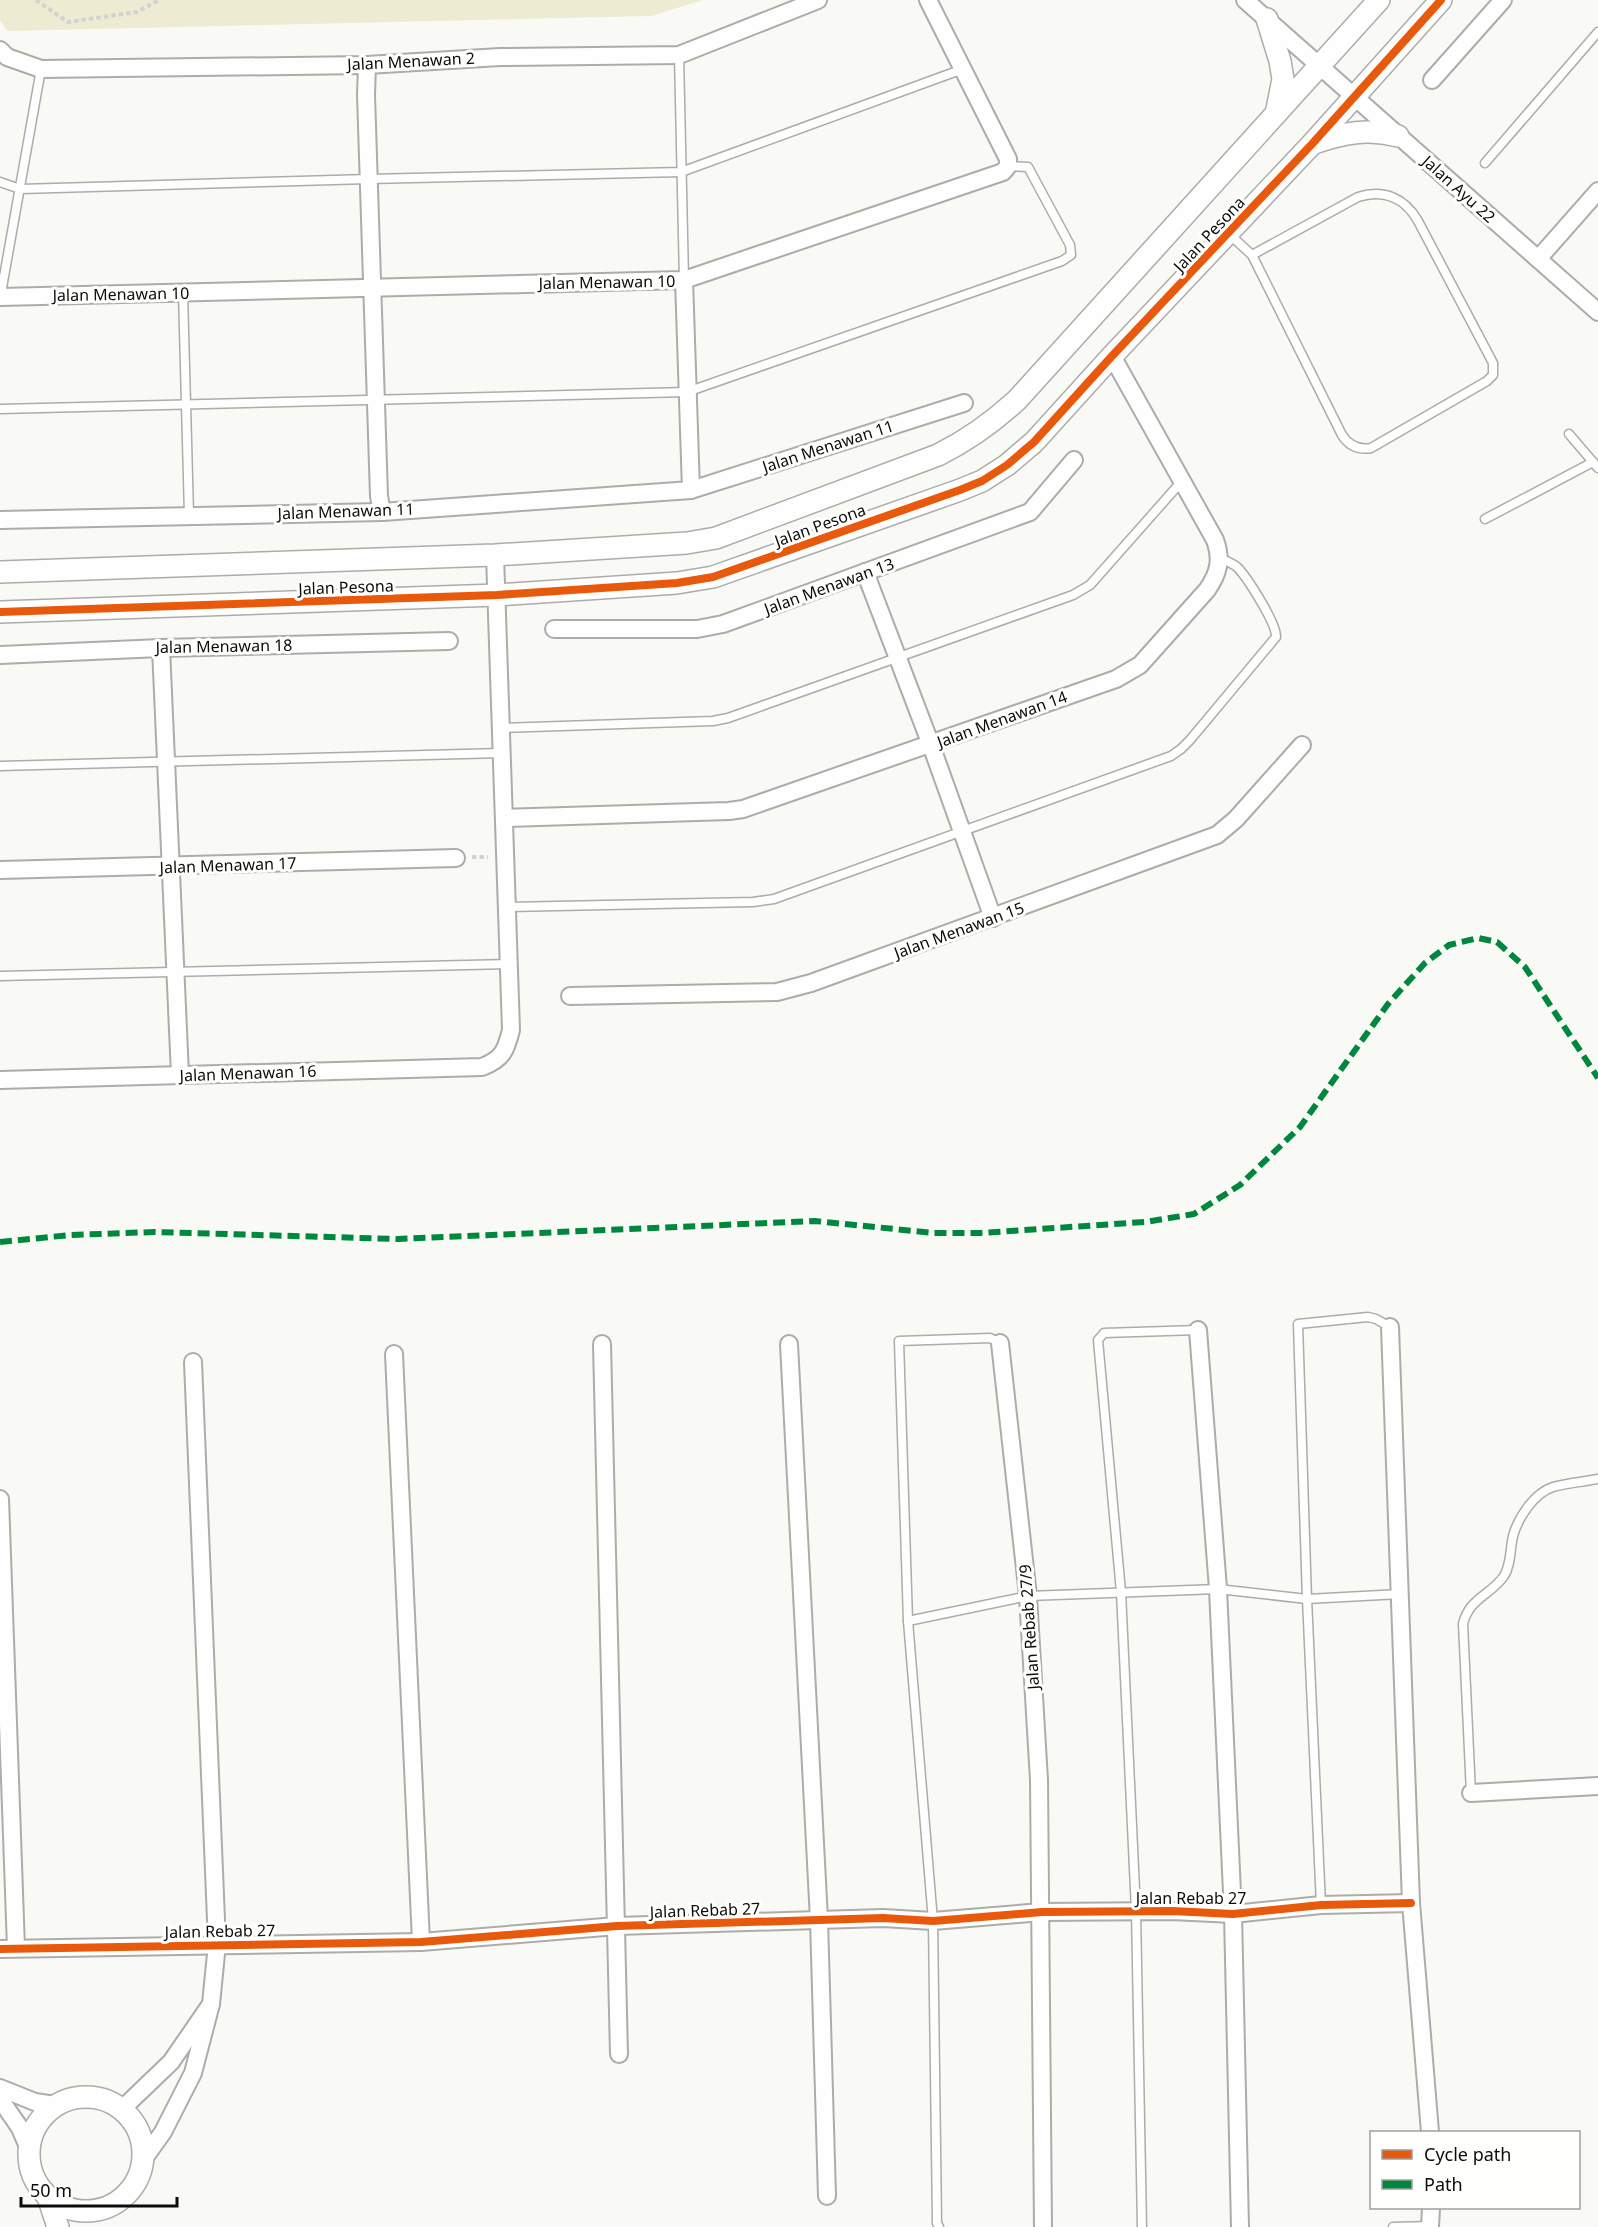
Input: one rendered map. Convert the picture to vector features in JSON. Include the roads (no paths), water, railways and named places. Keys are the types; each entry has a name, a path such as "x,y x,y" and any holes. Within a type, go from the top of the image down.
{"street":[{"name":"Jalan Menawan 2","path":"0,50 7,57 41,69 367,64 500,57 679,55 818,0"},
{"path":"928,0 1008,159 1008,166"},
{"name":"Jalan Ayu 22","path":"1245,0 1598,312"},
{"name":"Jalan Pesona","path":"0,572 495,555 670,545 716,537 938,455 961,444 993,423 1017,400 1379,0"},
{"name":"Jalan Pesona","path":"0,612 497,595 677,584 713,577 982,481 1007,465 1034,442 1312,144 1441,0"},
{"path":"1432,80 1503,0"},
{"path":"1267,19 1283,79 1275,117"},
{"path":"367,64 372,288 379,496 382,512"},
{"path":"1312,144 1347,133 1377,132 1398,136"},
{"name":"Jalan Menawan 10","path":"0,298 684,280 1003,172 1008,166"},
{"path":"1538,259 1598,191"},
{"path":"684,280 691,490"},
{"path":"1112,356 1215,540 1220,558"},
{"name":"Jalan Menawan 11","path":"0,520 382,512 691,490 964,403"},
{"name":"Jalan Menawan 13","path":"554,629 710,627 737,620 1030,512 1074,460"},
{"path":"495,555 509,964"},
{"name":"Jalan Menawan 14","path":"504,818 729,811 759,804 931,745 1129,673 1151,653 1207,590 1215,579 1220,558"},
{"path":"865,572 931,745 993,918"},
{"name":"Jalan Menawan 18","path":"0,655 161,648 449,641"},
{"path":"161,648 180,1075"},
{"name":"Jalan Menawan 15","path":"570,996 777,992 811,983 1217,835 1236,819 1302,746"},
{"name":"Jalan Menawan 17","path":"0,870 456,858"},
{"name":"Jalan Menawan 16","path":"0,1080 482,1067 496,1061 506,1048 511,1030 509,964"},
{"path":"1390,1328 1411,1903 1430,2131"},
{"path":"1198,1330 1218,1588 1233,1914 1240,2227"},
{"name":"Jalan Rebab 27/9","path":"1000,1343 1028,1596 1039,1780 1042,1912 1043,2227"},
{"path":"602,1344 619,2054"},
{"path":"789,1344 819,1920 827,2196"},
{"path":"394,1354 421,1942"},
{"path":"143,2160 163,2132 193,2073 210,2004 217,1944 193,1362"},
{"path":"0,1500 8,1948"},
{"path":"1471,1793 1598,1786"},
{"name":"Jalan Rebab 27","path":"8,1948 421,1942 617,1926 883,1918 933,1921 1042,1912 1136,1911 1233,1914 1321,1905 1411,1903"},
{"path":"122,2109 171,2062 210,2004"},
{"path":"0,2088 35,2102 56,2105"},
{"path":"48,2197 66,2208 87,2212 91,2219 128,2193 140,2172 143,2149 136,2127 122,2109 112,2103 89,2097 66,2100 56,2105 40,2120 30,2139 32,2176 48,2197 58,2227"},
{"path":"0,2099 21,2128 29,2149"},
{"path":"1430,2227 1431,2209"}],"lane":[{"path":"1485,163 1598,32"},
{"path":"679,55 684,280"},
{"path":"0,298 41,69"},
{"path":"0,182 20,189 681,172 963,69"},
{"path":"0,409 687,392 1062,261 1071,255 1070,245 1028,167 1008,166"},
{"path":"1228,233 1252,255 1342,435 1355,447 1371,448 1487,381 1493,375 1494,363 1418,221 1405,204 1396,198 1374,193 1358,197 1252,255"},
{"path":"183,293 189,515"},
{"path":"1485,519 1595,465 1569,434"},
{"path":"501,728 713,721 728,718 1083,590 1182,481"},
{"path":"507,907 764,901 1172,756 1181,749 1276,637 1274,625 1242,573 1230,562 1220,558"},
{"path":"0,766 502,753"},
{"path":"0,976 509,964"},
{"path":"1321,1905 1307,1599 1298,1324 1368,1317 1390,1328"},
{"path":"1142,2227 1136,1911 1121,1592 1098,1340 1104,1333 1198,1330"},
{"path":"939,2227 937,2223 933,1921 908,1622 899,1341 990,1338 1000,1343"},
{"path":"1471,1793 1463,1624 1465,1615 1476,1600 1501,1580 1506,1573 1516,1526 1530,1505 1550,1488 1598,1479"},
{"path":"908,1622 1028,1596 1218,1588 1307,1599 1400,1594"},
{"path":"1393,2227 1430,2227"}]}
